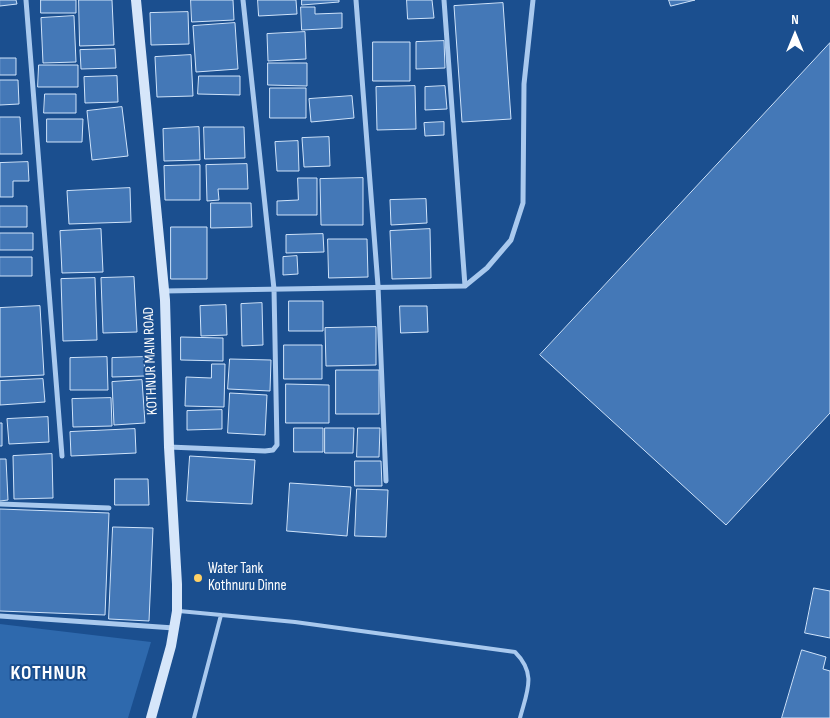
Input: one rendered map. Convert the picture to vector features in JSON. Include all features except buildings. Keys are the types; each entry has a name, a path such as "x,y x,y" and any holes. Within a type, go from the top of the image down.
{"main road":[{"name":"KOTHNUR MAIN ROAD","path":"136,0 164,291 177,611 151,718"}],"street":[{"path":"26,0 62,456"},
{"path":"169,447 265,451 273,450 277,445 274,289 243,0"},
{"path":"356,0 378,286 386,481"},
{"path":"444,0 465,286"},
{"path":"164,291 465,286 488,268 511,240 523,203 524,84 533,0"},
{"path":"0,504 109,508"},
{"path":"0,616 174,628"}],"lane":[{"path":"177,611 295,622 515,652 526,663 530,679 520,718"},
{"path":"194,718 220,615"}],"shaded area":[{"path":"0,624 151,642 128,718 0,718"}],"place":[{"name":"Water Tank Kothnuru Dinne","path":"198,578"}],"district":[{"name":"KOTHNUR","path":"49,674"}]}
